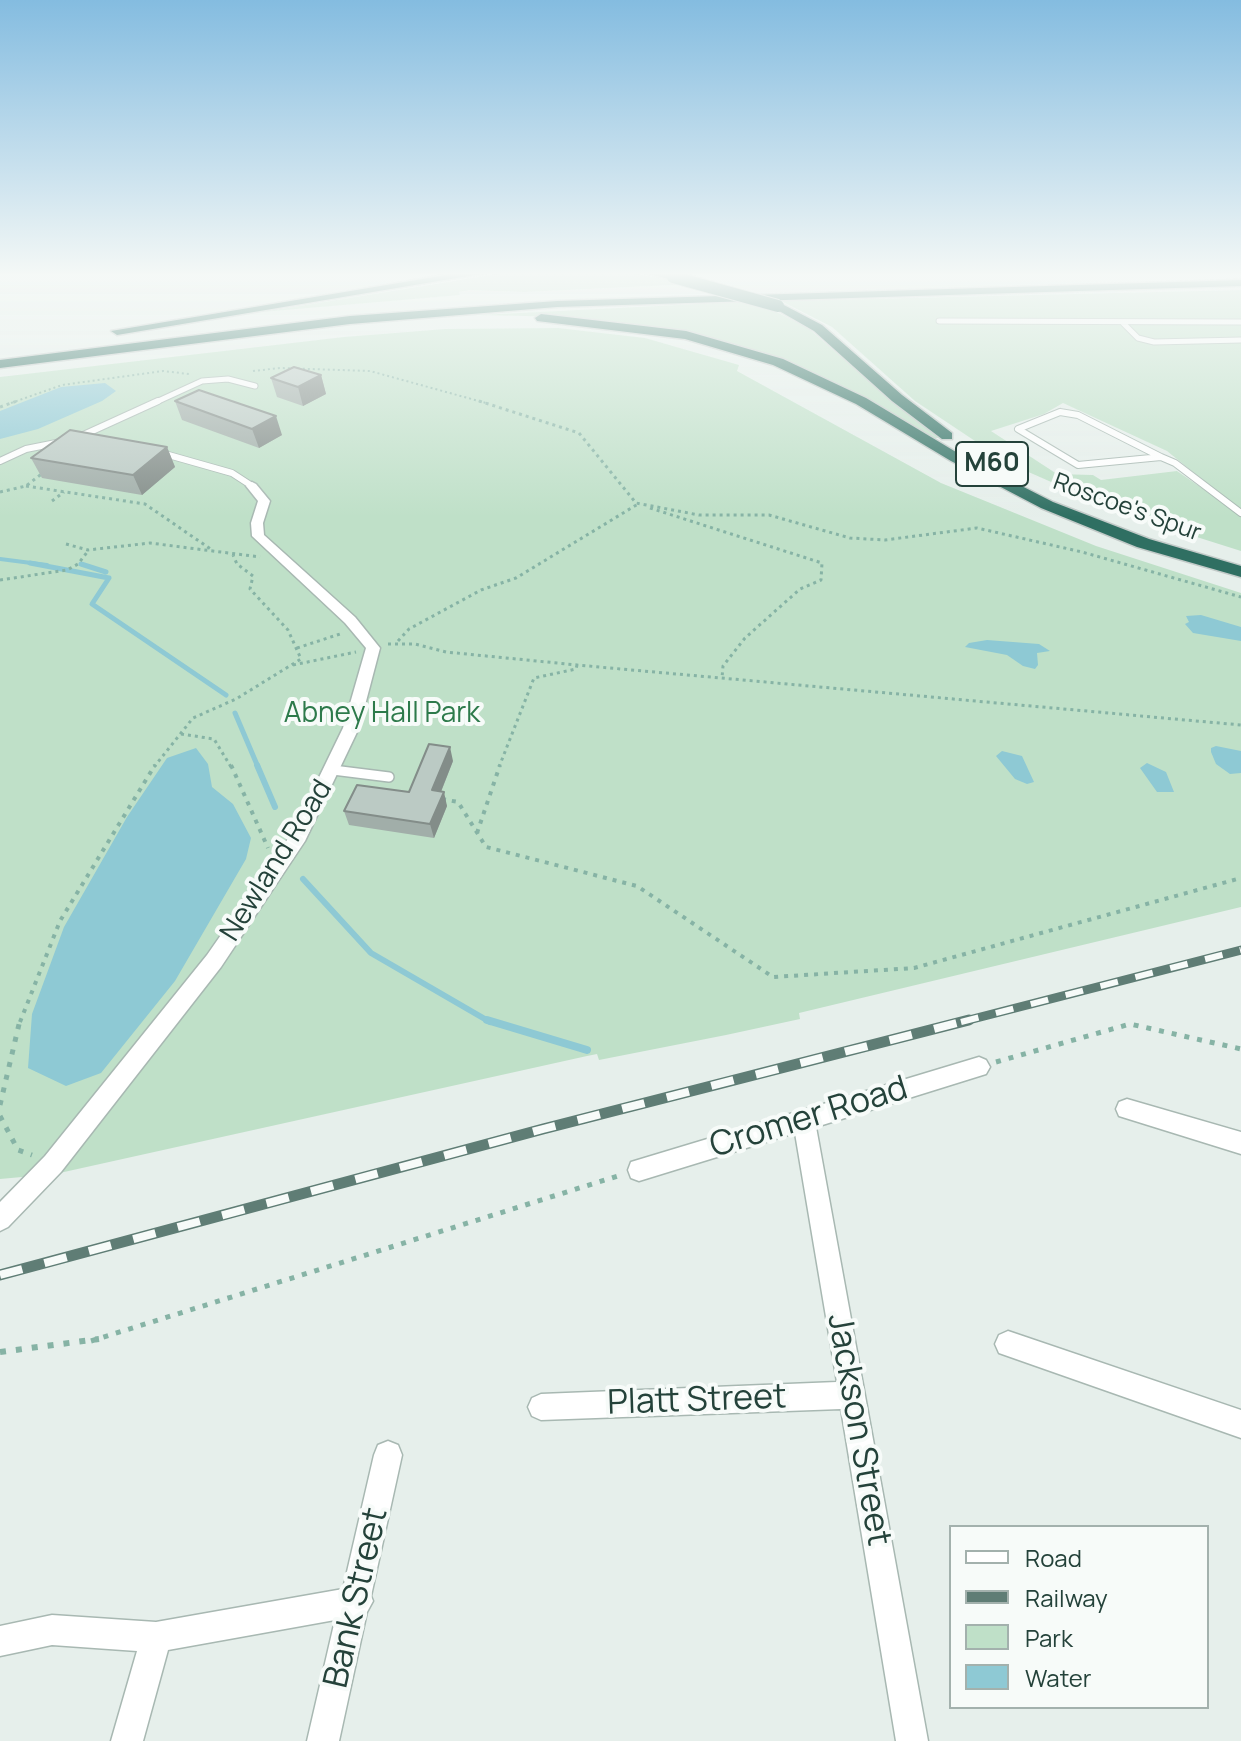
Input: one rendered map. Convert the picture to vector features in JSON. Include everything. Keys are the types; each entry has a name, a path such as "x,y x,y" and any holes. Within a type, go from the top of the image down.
{"highway":[{"name":"M60","path":"0,364 64,354"},
{"name":"Roscoe's Spur","path":"753,354 807,374 1047,505 1143,543 1241,572"},
{"name":"Roscoe's Spur","path":"849,354 937,430 1000,468 1119,521 1241,560"}],"street":[{"path":"252,486 264,501 257,523 258,536 357,628 373,648"},
{"name":"Newland Road","path":"0,1219 53,1164 214,961 293,845 333,770 359,705 373,648"},
{"name":"Cromer Road","path":"639,1170 979,1067"},
{"path":"1127,1109 1241,1143"},
{"name":"Jackson Street","path":"804,1119 912,1741"},
{"path":"1008,1344 1241,1424"},
{"name":"Platt Street","path":"541,1407 852,1395"},
{"name":"Bank Street","path":"323,1741 358,1601 388,1455"},
{"path":"0,1641 52,1630 156,1637 358,1601"},
{"path":"127,1741 156,1637"}],"lane":[{"path":"0,461 26,449 74,438 202,381 228,379 255,386"},
{"path":"1161,457 1078,465 1018,429 1060,412 1072,412 1161,457 1241,513"},
{"path":"74,438 97,442"},
{"path":"155,451 232,473 252,486"},
{"path":"333,770 389,777"}],"path":[{"path":"250,372 280,368 370,371 545,420 579,433 636,503 723,533 818,559 822,563 821,580 800,589 745,638 723,666 722,678"},
{"path":"0,407 62,385 163,371 190,374"},
{"path":"26,486 50,468"},
{"path":"0,492 26,486 145,504 215,551"},
{"path":"52,501 64,492"},
{"path":"398,642 409,629 481,590 516,578 636,503 699,515 769,515 850,538 885,540 977,528 1082,552 1241,597"},
{"path":"66,544 88,550 150,543 256,558 278,555"},
{"path":"0,580 67,570 78,564 88,550"},
{"path":"0,1105 24,1005 60,921 156,764 193,718 236,699 301,659 288,630 250,589 253,576 237,564 233,555"},
{"path":"297,648 357,628"},
{"path":"293,665 398,642 446,652 577,665 1241,725"},
{"path":"477,833 507,744 534,678 576,669 577,665"},
{"path":"181,734 214,739 268,848"},
{"path":"429,797 458,802 486,847 637,886 773,977 914,968 1241,878"},
{"path":"979,1067 1130,1024 1241,1049"},
{"path":"0,1116 18,1150 53,1164"},
{"path":"0,1352 93,1341 639,1170"}],"green space":[{"name":"Abney Hall Park","path":"196,354 702,354 739,365 737,371 941,483 1096,546 1241,593 1241,907 799,1013 800,1019 599,1060 597,1054 587,1056 55,1174 0,1179 0,377"},
{"path":"757,354 838,354 940,437 934,439 808,371"},
{"path":"863,354 1241,354 1241,511 1167,451 1063,403 1044,414 991,431 1057,474 1093,475 1101,480 1177,471 1241,515 1241,551 1124,514 1008,463 915,401"}],"water":[{"path":"105,383 116,391 102,401 38,429 0,439 0,411 61,387"},
{"path":"1201,615 1241,627 1241,641 1193,633 1185,624 1189,622 1186,616"},
{"path":"987,640 1039,644 1050,651 1037,653 1038,665 1035,669 1023,666 1007,655 965,647 969,643"},
{"path":"1216,746 1241,751 1241,773 1230,774 1216,764 1211,748"},
{"path":"196,748 208,764 212,787 233,804 251,838 246,859 175,981 101,1073 66,1086 28,1068 32,1014 64,927 127,817 167,758"},
{"path":"1002,751 1022,756 1034,782 1027,784 1015,779 996,756"},
{"path":"1147,763 1166,772 1174,792 1157,792 1140,768"}],"building":[{"path":"294,367 321,375 298,387 271,378"},
{"path":"199,390 276,416 252,429 175,401"},
{"path":"70,430 167,447 133,475 31,458"},
{"path":"429,744 450,747 432,790 444,792 430,824 344,811 357,785 409,792"}],"waterway":[{"path":"0,559 47,565"},
{"path":"30,563 109,578 92,604 226,695"},
{"path":"81,564 106,572"},
{"path":"235,713 258,767"},
{"path":"257,765 275,807"},
{"path":"303,879 371,953 490,1022"},
{"path":"487,1020 587,1050"}],"railway":[{"path":"961,1022 1241,950"},
{"path":"0,1275 543,1129 969,1020"}]}
